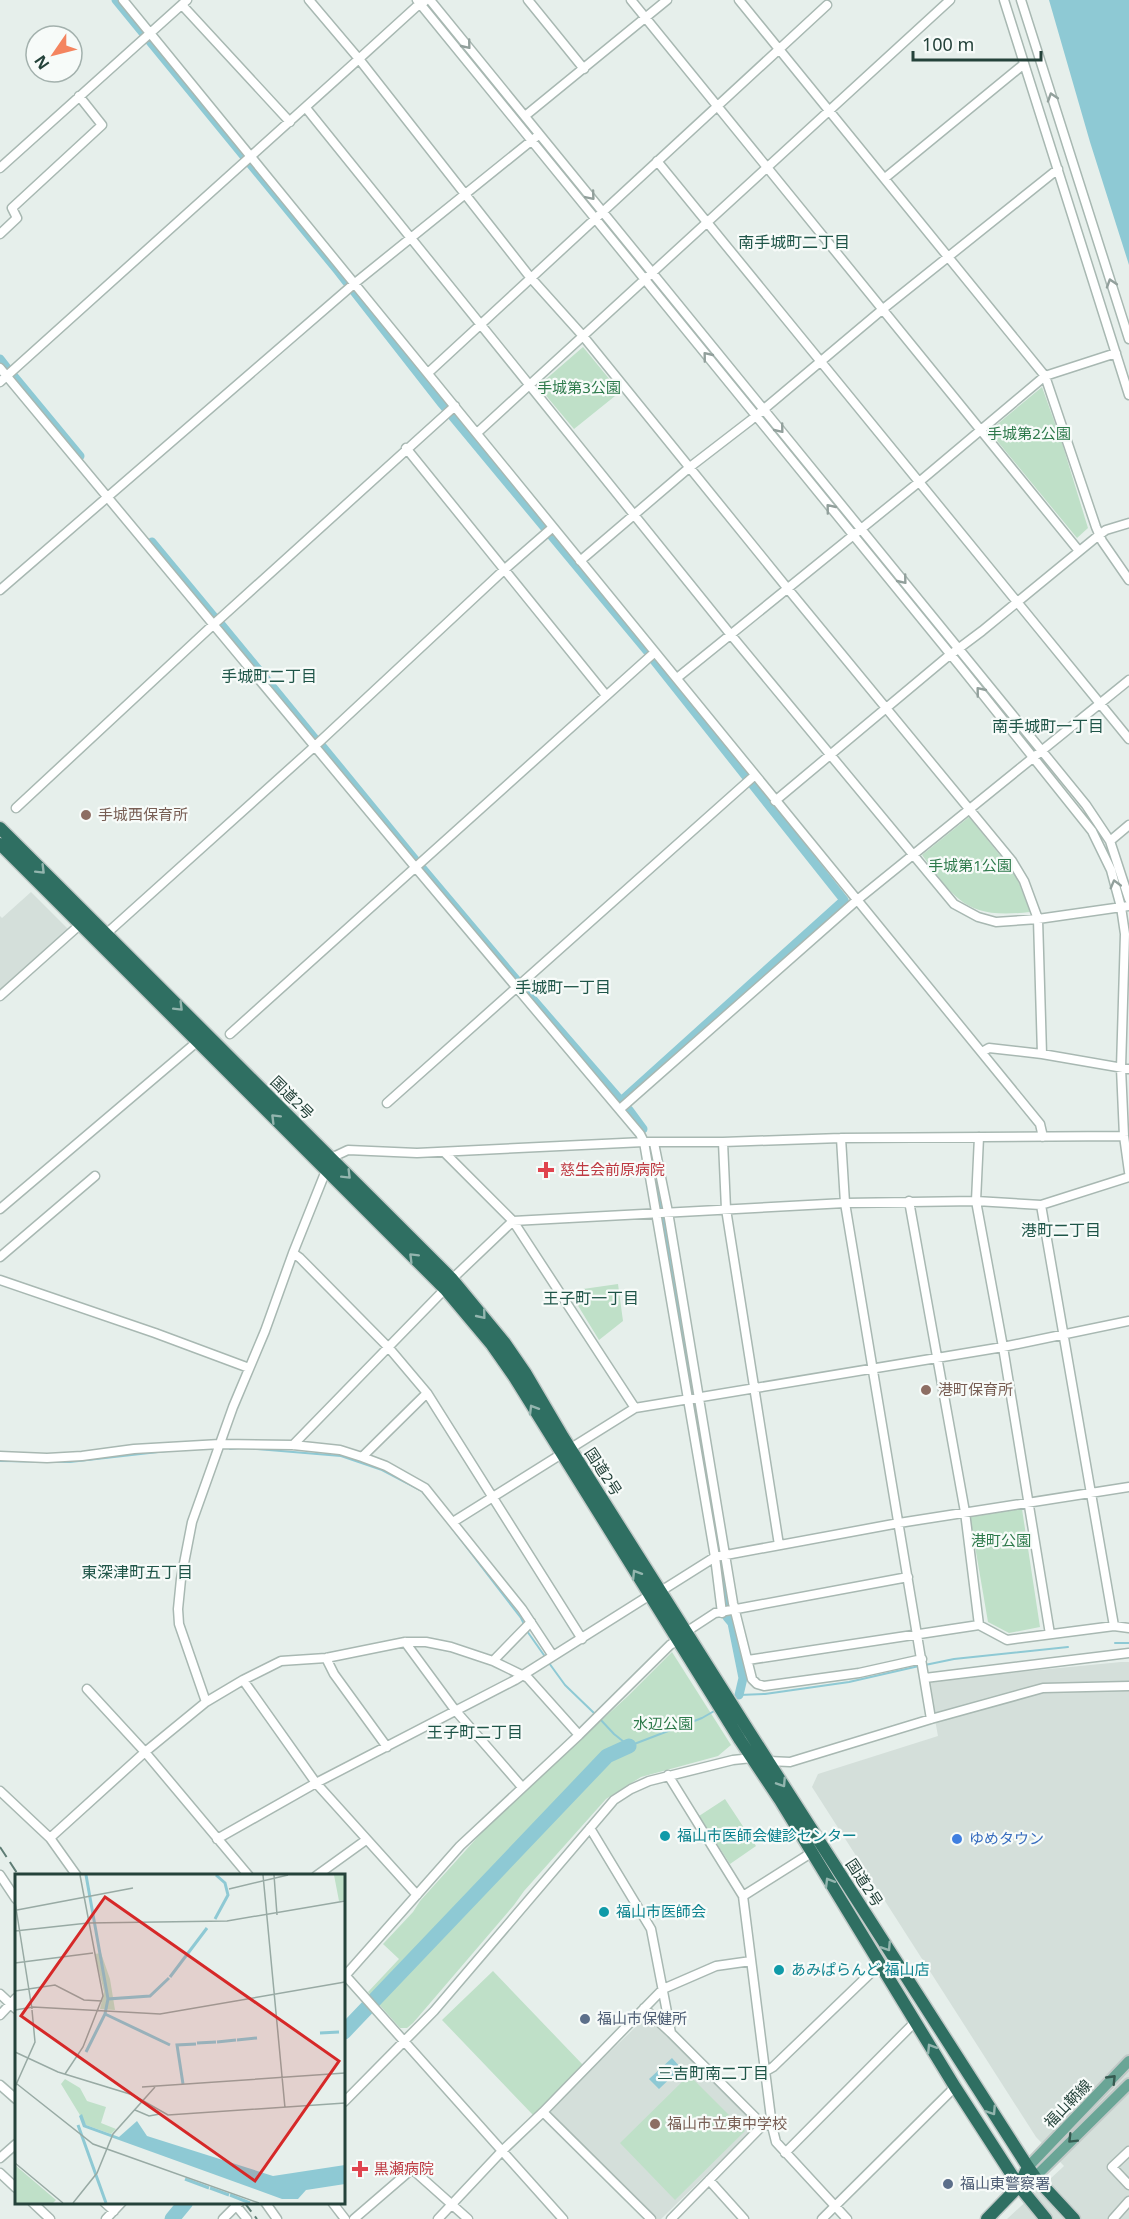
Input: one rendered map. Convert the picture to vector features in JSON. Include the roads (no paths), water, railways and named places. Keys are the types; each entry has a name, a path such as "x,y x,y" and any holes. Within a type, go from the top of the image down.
{"highway":[{"name":"国道2号","path":"0,828 198,1041 328,1164"},
{"name":"国道2号","path":"0,844 85,921 106,934 510,1350 526,1374 566,1452 734,1719 768,1761 1031,2172 1074,2219"},
{"name":"国道2号","path":"734,1719 752,1758 955,2087 1019,2186 1046,2219"},
{"path":"987,2219 1031,2172"}],"main road":[{"name":"福山鞆線","path":"1031,2172 1129,2061"},
{"name":"福山鞆線","path":"1031,2172 1129,2084"}],"street":[{"path":"123,0 552,528 677,678 856,901 982,1052 1040,1124 1043,1137"},
{"path":"309,0 359,59 530,277 583,336 1012,861 1020,874 1038,920 1042,1054"},
{"path":"528,0 584,69"},
{"path":"632,0 1079,551"},
{"path":"525,116 668,0"},
{"path":"739,0 1045,376 1099,535 1129,580"},
{"path":"477,433 950,0"},
{"path":"1004,0 1129,395"},
{"path":"1021,0 1129,339"},
{"path":"3,379 424,1"},
{"path":"424,1 525,116 536,138"},
{"path":"424,1 600,214 755,416 951,654 1092,831 1125,906 1124,1136 1129,1172"},
{"path":"0,168 184,2 290,122"},
{"path":"428,373 827,4"},
{"path":"885,178 1024,64"},
{"path":"0,234 17,218 12,207 102,125 79,96"},
{"path":"306,108 731,635 954,904 963,911 996,922 1038,920 1125,906"},
{"path":"0,590 356,284 536,138"},
{"path":"657,161 1129,739"},
{"path":"580,561 690,467 1058,169"},
{"path":"649,276 764,408 1086,805 1110,841 1129,899"},
{"path":"677,678 919,482 1045,376 1116,353"},
{"path":"0,368 3,379 108,497 416,868 620,1109 644,1142 662,1212"},
{"path":"16,808 406,448 455,406"},
{"path":"406,448 605,694"},
{"path":"775,801 885,708 1099,535 1106,530 1129,523"},
{"path":"106,934 552,528"},
{"path":"230,1034 655,651"},
{"path":"620,1109 856,901 1129,680"},
{"path":"387,1103 754,776"},
{"path":"1110,841 1129,825"},
{"path":"0,996 85,921"},
{"path":"0,1209 198,1041"},
{"path":"982,1052 988,1048 1042,1054 1125,1069"},
{"path":"206,1702 179,1624 181,1579 192,1522 328,1164 348,1150 444,1152 644,1142 1124,1136"},
{"path":"979,1137 976,1201 1003,1347 1050,1634"},
{"path":"841,1138 845,1203 931,1719"},
{"path":"723,1142 726,1209 779,1545"},
{"path":"654,1143 662,1212 721,1556 727,1611 748,1660 752,1679 764,1686 858,1673 922,1660"},
{"path":"444,1152 513,1221 635,1408"},
{"path":"0,1257 95,1176"},
{"path":"293,1445 389,1348 448,1284 513,1221 909,1201 976,1201 1041,1205 1129,1177"},
{"path":"909,1201 965,1512 980,1625"},
{"path":"1041,1205 1114,1626"},
{"path":"293,1253 389,1348 427,1393 582,1639"},
{"path":"0,1280 249,1368"},
{"path":"453,1522 635,1408 1003,1347 1129,1322"},
{"path":"362,1458 427,1393"},
{"path":"0,1456 47,1458 134,1449 220,1444 293,1445 340,1450 386,1466 424,1488 531,1622 553,1656"},
{"path":"217,1839 316,1783 387,1748 523,1675 655,1593 721,1556 899,1523 1129,1487"},
{"path":"721,1556 727,1611"},
{"path":"345,1975 460,1846 682,1636 715,1613 908,1577"},
{"path":"493,1661 531,1622"},
{"path":"748,1660 980,1625 1007,1640 1114,1626 1129,1628"},
{"path":"51,1839 145,1752 206,1702 281,1661 326,1658 405,1642 426,1642 451,1647 493,1661 528,1678 579,1735"},
{"path":"405,1642 454,1710 522,1787"},
{"path":"924,1676 1129,1653"},
{"path":"326,1658 334,1674 387,1748"},
{"path":"243,1680 316,1783 417,1895"},
{"path":"345,2101 442,2002 614,1800 631,1789 669,1775 752,1758 790,1762 931,1719 1043,1689 1129,1686"},
{"path":"87,1689 145,1752 248,1874"},
{"path":"669,1775 743,1896 766,2070 768,2126 709,2180 671,2219"},
{"path":"0,1791 51,1839 76,1874"},
{"path":"590,1828 651,1929 671,2033"},
{"path":"317,1874 366,1840"},
{"path":"743,1896 811,1853"},
{"path":"2,1882 15,1898"},
{"path":"438,2219 502,2151 663,1989 716,1966 751,1961"},
{"path":"766,2070 773,2067 879,1965"},
{"path":"345,1977 563,2219"},
{"path":"0,1994 14,2004 0,2015"},
{"path":"644,2008 768,2126 785,2153 847,2219"},
{"path":"785,2153 915,2022"},
{"path":"0,2085 15,2098"},
{"path":"822,2219 955,2087"},
{"path":"543,2112 651,2219"},
{"path":"0,2158 15,2145"},
{"path":"1129,2151 1112,2167 1129,2185"},
{"path":"354,2219 412,2169 468,2219"},
{"path":"0,2173 15,2187"},
{"path":"709,2180 744,2219"},
{"path":"1113,2219 1129,2201"},
{"path":"34,2204 50,2219"},
{"path":"106,2204 114,2211"},
{"path":"106,2219 120,2204"},
{"path":"223,2219 237,2204 247,2219"},
{"path":"266,2204 277,2219"},
{"path":"334,2204 345,2219"}],"water":[{"path":"1049,0 1129,0 1129,265 1090,142"},
{"path":"672,2058 681,2068 659,2089 649,2079"}],"waterway":[{"path":"116,0 338,271 442,404 647,651"},
{"path":"0,359 7,368"},
{"path":"13,375 80,456"},
{"path":"152,542 215,618"},
{"path":"220,623 316,740"},
{"path":"523,988 621,1101 844,900 652,658"},
{"path":"322,746 417,862"},
{"path":"422,868 519,983"},
{"path":"629,1110 643,1129"},
{"path":"649,1149 661,1202 713,1511 727,1617 732,1623 743,1678 739,1695"},
{"path":"230,1449 239,1448"},
{"path":"200,1449 212,1449"},
{"path":"257,1449 341,1456 382,1470 422,1491 436,1508"},
{"path":"0,1461 70,1462 167,1451"},
{"path":"451,1527 525,1626"},
{"path":"527,1631 546,1658"},
{"path":"1115,1643 1129,1643"},
{"path":"925,1665 954,1659 1068,1647"},
{"path":"549,1663 565,1685 595,1714"},
{"path":"734,1699 739,1695 765,1694 849,1682 919,1666"},
{"path":"599,1718 629,1746 702,1718 716,1710"},
{"path":"345,2031 607,1756 629,1746"},
{"path":"172,2219 184,2204"}],"railway":[{"path":"0,1847 18,1874"},
{"path":"246,2204 257,2219"}],"place":[{"name":"手城西保育所","path":"86,815"},
{"name":"慈生会前原病院","path":"546,1170"},
{"name":"港町保育所","path":"926,1390"},
{"name":"福山市医師会健診センター","path":"665,1836"},
{"name":"ゆめタウン","path":"957,1839"},
{"name":"福山市医師会","path":"604,1912"},
{"name":"あみぱらんど 福山店","path":"779,1970"},
{"name":"福山市保健所","path":"585,2019"},
{"name":"福山市立東中学校","path":"655,2124"},
{"name":"黒瀬病院","path":"360,2169"},
{"name":"福山東警察署","path":"948,2184"}],"district":[{"name":"南手城町二丁目","path":"794,242"},
{"name":"手城町二丁目","path":"269,676"},
{"name":"南手城町一丁目","path":"1048,726"},
{"name":"手城町一丁目","path":"563,987"},
{"name":"港町二丁目","path":"1061,1230"},
{"name":"王子町一丁目","path":"591,1298"},
{"name":"東深津町五丁目","path":"137,1572"},
{"name":"王子町二丁目","path":"475,1732"},
{"name":"三吉町南二丁目","path":"713,2073"}],"park label":[{"name":"手城第3公園","path":"579,388"},
{"name":"手城第2公園","path":"1029,434"},
{"name":"手城第1公園","path":"970,866"},
{"name":"港町公園","path":"1001,1541"},
{"name":"水辺公園","path":"663,1724"}]}
